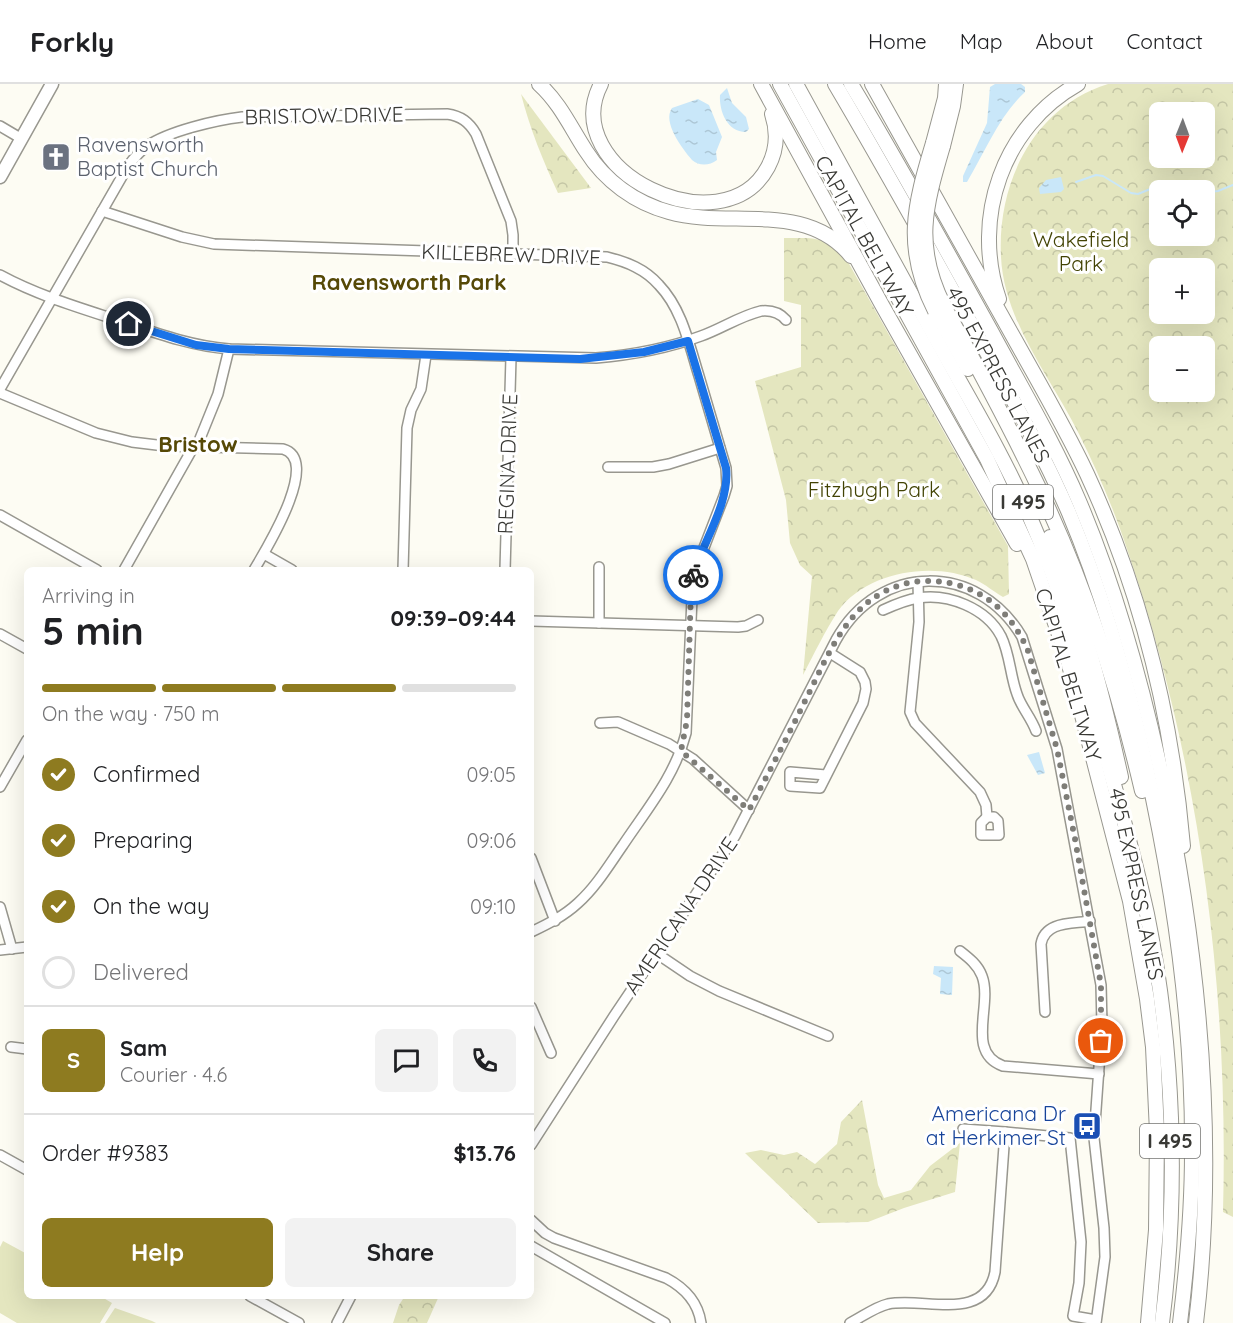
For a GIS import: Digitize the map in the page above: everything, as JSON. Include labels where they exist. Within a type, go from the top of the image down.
[{"type":"highway","points":[[538,84],[564,115],[595,164],[628,194],[656,208],[685,216],[804,224],[841,246],[860,267],[871,284]]},
{"type":"highway","points":[[601,84],[595,99],[594,116],[598,136],[608,154],[631,177],[652,191],[698,202],[726,200],[740,195],[756,183],[767,169],[777,136],[762,86]]},
{"type":"highway","name":"CAPITAL BELTWAY","points":[[780,84],[987,459],[1033,559],[1055,619],[1081,708],[1119,859],[1139,944],[1148,999],[1157,1132],[1156,1230],[1148,1323]]},
{"type":"highway","name":"495 EXPRESS LANES","points":[[796,84],[994,444],[1028,512],[1050,565],[1075,639],[1126,829],[1155,959],[1165,1042],[1170,1122],[1169,1239],[1162,1323]]},
{"type":"highway","name":"495 EXPRESS LANES","points":[[835,84],[1021,414],[1056,484],[1083,548],[1109,623],[1141,743],[1165,861],[1180,957],[1187,1030],[1192,1153],[1189,1240],[1180,1323]]},
{"type":"highway","name":"I 495","points":[[851,84],[1049,438],[1090,528],[1122,620],[1144,700],[1167,801],[1191,941],[1201,1050],[1205,1167],[1202,1265],[1196,1323]]},
{"type":"highway","points":[[872,84],[1022,350]]},
{"type":"highway","points":[[946,84],[924,224],[932,278],[940,308],[1014,455],[1049,533],[1081,617],[1107,711],[1140,860],[1155,959]]},
{"type":"highway","points":[[938,144],[951,113],[956,84]]},
{"type":"highway","points":[[1078,84],[1059,95],[1042,109],[1026,129],[1001,175],[993,197],[989,241],[991,266],[1003,311],[1087,474],[1124,566],[1143,626],[1162,704],[1178,786],[1191,941]]},
{"type":"highway","points":[[762,86],[1003,517],[1055,619]]},
{"type":"highway","points":[[940,308],[1000,410],[1040,490],[1078,581],[1106,661],[1132,752],[1180,957]]},
{"type":"main road","points":[[0,177],[52,87]]},
{"type":"street","name":"BRISTOW DRIVE","points":[[0,391],[128,166],[147,146],[213,122],[242,117],[447,114],[462,119],[476,134],[511,221],[513,254]]},
{"type":"street","points":[[0,126],[22,139]]},
{"type":"street","name":"KILLEBREW DRIVE","points":[[102,211],[182,237],[214,244],[599,256],[633,266],[654,279],[668,295],[679,314],[688,341],[726,468],[727,486],[695,569],[691,590],[687,720],[681,751],[669,777],[599,879],[579,903],[555,921],[534,931]]},
{"type":"street","points":[[0,275],[51,299],[167,337],[196,345],[229,349],[596,358],[644,352],[688,341],[760,312],[774,312],[782,315],[786,320]]},
{"type":"street","points":[[126,567],[196,446],[218,394],[229,349]]},
{"type":"street","points":[[403,567],[406,428],[421,389],[426,355]]},
{"type":"street","name":"REGINA DRIVE","points":[[505,567],[511,357]]},
{"type":"street","points":[[0,391],[109,437],[151,445],[283,449],[292,453],[295,458],[295,478],[289,506],[256,567]]},
{"type":"street","points":[[608,467],[653,467],[720,448]]},
{"type":"street","points":[[0,515],[92,567]]},
{"type":"street","points":[[264,554],[287,567]]},
{"type":"street","points":[[599,567],[599,623]]},
{"type":"street","points":[[918,582],[919,622],[910,712],[915,723],[980,792],[987,805],[987,817]]},
{"type":"street","name":"AMERICANA DRIVE","points":[[534,1139],[724,853],[848,621],[865,603],[888,590],[918,582],[948,583],[976,592],[1008,615],[1022,637],[1057,749],[1101,985],[1102,1005],[1094,1138],[1105,1257],[1096,1322]]},
{"type":"street","points":[[883,610],[902,602],[937,597],[961,603],[980,614],[993,625],[1000,635],[1008,653],[1018,697],[1035,731]]},
{"type":"street","points":[[534,621],[738,627],[758,620]]},
{"type":"street","points":[[0,634],[24,647]]},
{"type":"street","points":[[826,775],[863,703],[866,689],[860,672],[830,653]]},
{"type":"street","points":[[600,723],[618,722],[681,751],[749,810]]},
{"type":"street","points":[[0,787],[24,745]]},
{"type":"street","points":[[534,866],[555,921]]},
{"type":"street","points":[[0,907],[12,949]]},
{"type":"street","points":[[1045,1012],[1041,944],[1043,936],[1048,929],[1053,927],[1090,921]]},
{"type":"street","points":[[0,950],[24,947]]},
{"type":"street","points":[[960,951],[975,964],[984,982],[982,1039],[985,1051],[992,1060],[1004,1066],[1098,1074]]},
{"type":"street","points":[[656,953],[708,986],[828,1036]]},
{"type":"street","points":[[534,1013],[551,1053]]},
{"type":"street","points":[[11,1047],[24,1049]]},
{"type":"street","points":[[963,1129],[1070,1138],[1081,1242],[1079,1283],[1073,1316],[1096,1322]]},
{"type":"street","points":[[850,1323],[885,1305],[911,1302],[957,1305],[976,1301],[989,1291],[995,1272],[1005,1132]]},
{"type":"street","points":[[0,1155],[24,1168]]},
{"type":"street","points":[[534,1223],[544,1233],[554,1238],[677,1284],[685,1290],[699,1309],[700,1323]]},
{"type":"street","points":[[534,1248],[665,1323]]},
{"type":"street","points":[[255,1299],[298,1323]]},
{"type":"street","points":[[337,1323],[349,1299]]},
{"type":"green space","name":"Wakefield Park","points":[[1108,84],[1233,84],[1233,1217],[1223,1212],[1224,1129],[1215,961],[1205,878],[1174,713],[1153,632],[1112,507],[1079,434],[1020,326],[1004,281],[1001,229],[1014,175],[1025,151],[1041,129],[1060,110],[1082,95]]},
{"type":"green space","points":[[521,94],[591,188],[558,193],[537,145]]},
{"type":"green space","name":"Fitzhugh Park","points":[[784,238],[820,240],[832,247],[848,262],[1008,546],[1009,594],[1003,597],[976,580],[940,571],[902,573],[883,579],[850,597],[838,611],[803,675],[812,576],[800,565],[790,543],[786,500],[755,381],[801,367],[801,305],[784,301]]},
{"type":"green space","points":[[862,1100],[878,1185],[884,1198],[911,1190],[930,1166],[960,1143],[955,1192],[868,1222],[818,1223],[745,1153],[761,1150],[784,1155],[797,1152],[815,1164],[837,1144],[841,1122]]},
{"type":"green space","points":[[3,1241],[24,1252],[24,1299],[105,1299],[112,1303],[100,1323],[17,1323],[0,1313],[0,1247]]},
{"type":"green space","points":[[403,1299],[438,1299],[427,1323],[393,1323]]},
{"type":"green space","points":[[115,1308],[152,1321],[156,1323],[105,1323]]},
{"type":"water","points":[[995,84],[1021,84],[1025,87],[1025,92],[1000,123],[967,182],[963,182],[963,176],[987,123],[990,87]]},
{"type":"water","points":[[727,88],[732,103],[746,117],[749,129],[746,132],[729,125],[723,114],[720,95]]},
{"type":"water","points":[[698,99],[709,105],[722,137],[716,152],[717,160],[707,164],[692,160],[674,135],[670,120],[672,108]]},
{"type":"water","points":[[1061,177],[1064,189],[1061,192],[1040,194],[1039,188],[1046,180]]},
{"type":"water","points":[[1039,752],[1045,773],[1038,775],[1027,755]]},
{"type":"water","points":[[934,966],[953,967],[952,995],[940,994],[941,978],[933,974]]},
{"type":"waterway","points":[[1076,182],[1096,175],[1103,176],[1131,193],[1138,194],[1170,181],[1209,192],[1233,185]]},
{"type":"way so far","points":[[693,575],[687,720],[681,751],[693,759],[749,810],[842,630],[865,603],[888,590],[908,583],[940,582],[958,585],[976,592],[1008,615],[1028,651],[1057,749],[1101,985],[1101,1041]]},
{"type":"place","name":"Ravensworth Baptist Church","points":[[56,157]]},
{"type":"place","name":"Americana Dr at Herkimer St","points":[[1087,1126]]},
{"type":"district","name":"Ravensworth Park","points":[[409,282]]},
{"type":"district","name":"Bristow","points":[[198,444]]},
{"type":"route","points":[[129,324],[196,345],[229,349],[580,359],[621,356],[688,341],[727,478],[724,496],[693,575]]}]
